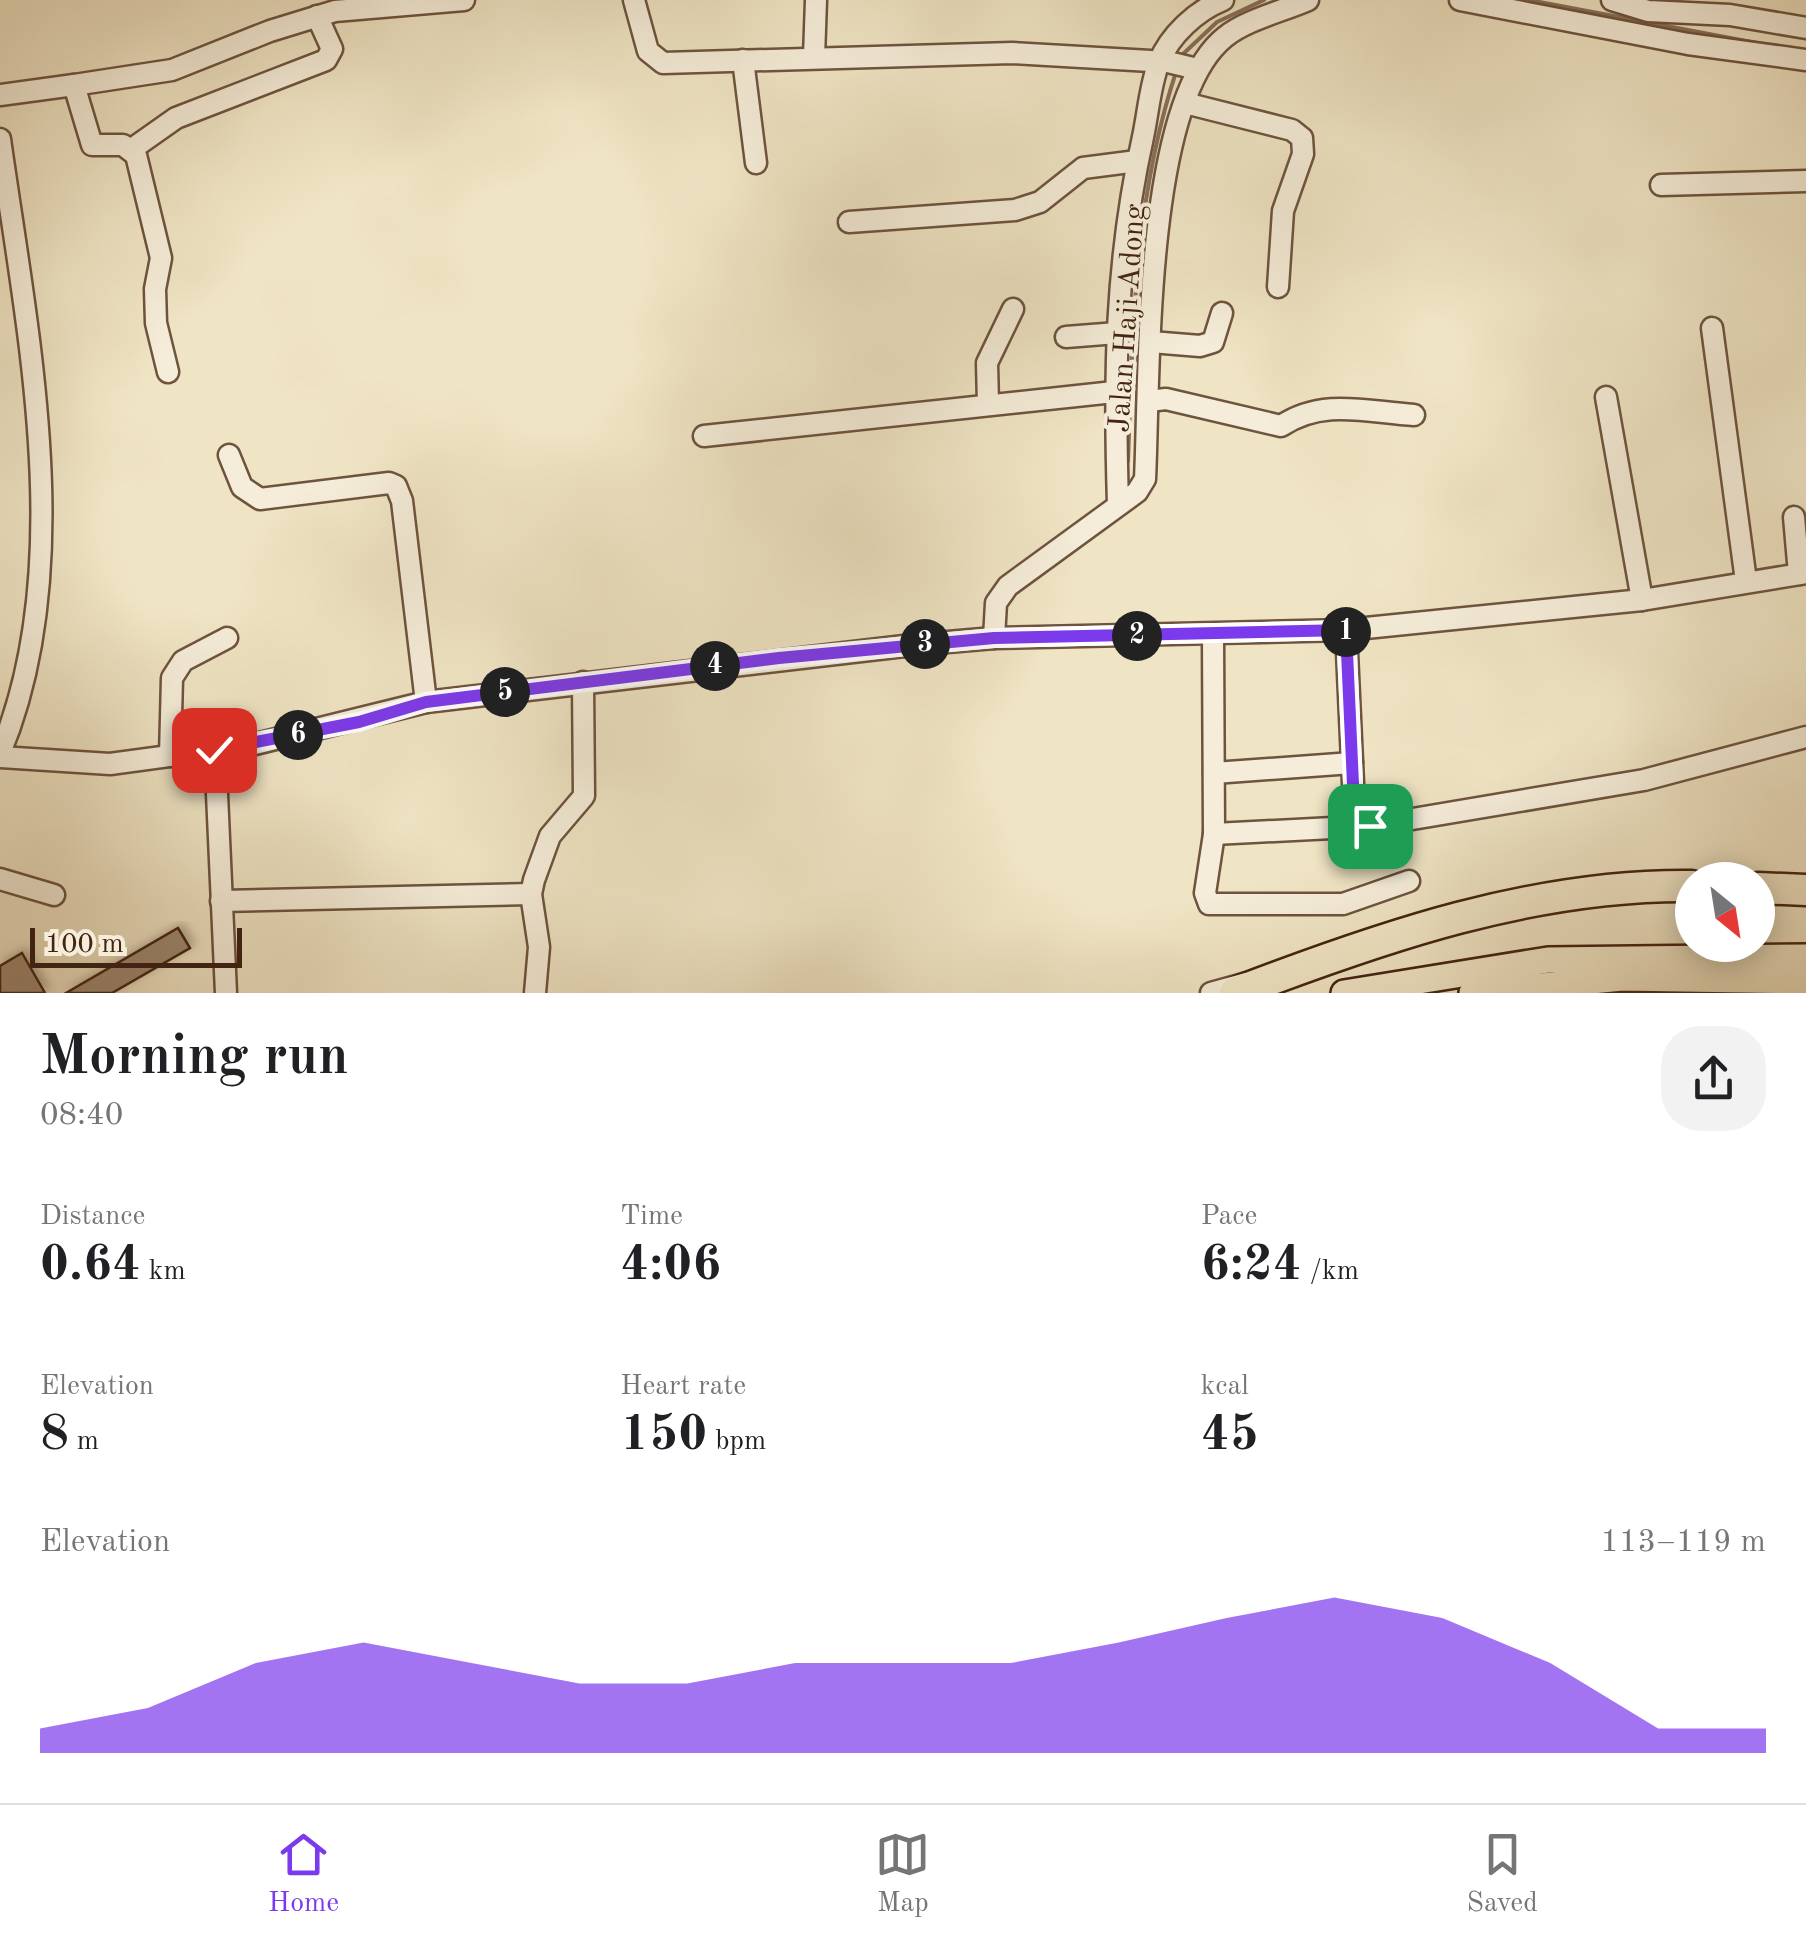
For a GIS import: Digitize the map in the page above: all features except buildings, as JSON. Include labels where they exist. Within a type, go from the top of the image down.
[{"type":"highway","points":[[1235,993],[1462,916],[1612,890],[1675,887]]},
{"type":"highway","points":[[1775,888],[1806,887]]},
{"type":"main road","points":[[1344,993],[1548,960],[1614,956],[1806,957]]},
{"type":"main road","points":[[1472,993],[1622,978],[1806,981]]},
{"type":"street","points":[[0,95],[172,70],[316,16],[464,0]]},
{"type":"street","points":[[634,0],[648,51],[663,64],[1012,53],[1163,62],[1194,69]]},
{"type":"street","points":[[814,57],[816,0]]},
{"type":"street","points":[[1118,504],[1114,392],[1121,250],[1138,161],[1163,62],[1188,22],[1223,0]]},
{"type":"street","name":"Jalan Haji Adong","points":[[994,638],[996,603],[1008,586],[1137,492],[1146,479],[1155,246],[1171,153],[1194,69],[1226,36],[1308,0]]},
{"type":"street","points":[[1460,0],[1690,30],[1806,60]]},
{"type":"street","points":[[1612,0],[1690,30]]},
{"type":"street","points":[[1690,30],[1733,8],[1806,28]]},
{"type":"street","points":[[132,150],[176,118],[326,60],[332,49],[316,16]]},
{"type":"street","points":[[744,60],[756,164]]},
{"type":"street","points":[[74,85],[92,145],[123,144],[132,150],[160,258],[154,289],[156,323],[168,372]]},
{"type":"street","points":[[1185,103],[1292,130],[1302,138],[1303,154],[1283,211],[1278,287]]},
{"type":"street","points":[[0,139],[36,416],[42,550],[25,676],[16,716],[0,755],[99,764],[170,756],[359,722],[426,702],[994,638],[1346,630],[1642,600],[1803,574],[1794,517]]},
{"type":"street","points":[[849,222],[1014,210],[1040,202],[1083,168],[1138,161]]},
{"type":"street","points":[[1660,184],[1806,181]]},
{"type":"street","points":[[988,404],[987,363],[1013,310]]},
{"type":"street","points":[[1151,342],[1200,346],[1213,342],[1222,313]]},
{"type":"street","points":[[1712,328],[1746,582]]},
{"type":"street","points":[[1066,336],[1117,333]]},
{"type":"street","points":[[704,436],[1114,392]]},
{"type":"street","points":[[1606,397],[1642,600]]},
{"type":"street","points":[[1149,400],[1166,399],[1281,426],[1294,415],[1344,405],[1372,413],[1414,415]]},
{"type":"street","points":[[229,455],[242,487],[260,499],[396,486],[402,501],[426,702]]},
{"type":"street","points":[[1346,630],[1355,828]]},
{"type":"street","points":[[1214,636],[1214,834],[1205,893],[1214,906],[1344,904],[1409,881]]},
{"type":"street","points":[[170,756],[172,678],[176,668],[228,638]]},
{"type":"street","points":[[535,993],[539,947],[531,894],[550,836],[584,796],[583,682]]},
{"type":"street","points":[[1214,834],[1355,828],[1644,780],[1806,737]]},
{"type":"street","points":[[214,750],[226,993]]},
{"type":"street","points":[[1214,773],[1352,763]]},
{"type":"street","points":[[0,878],[54,895]]},
{"type":"street","points":[[221,901],[531,894]]},
{"type":"street","points":[[1210,993],[1312,964]]},
{"type":"waterway","points":[[1182,55],[1217,22],[1264,0]]},
{"type":"waterway","points":[[1529,0],[1762,44]]},
{"type":"waterway","points":[[1128,461],[1134,312],[1144,214],[1177,69]]},
{"type":"route","points":[[214,750],[359,722],[426,702],[779,658],[994,638],[1346,630],[1355,828],[1370,826]]}]
